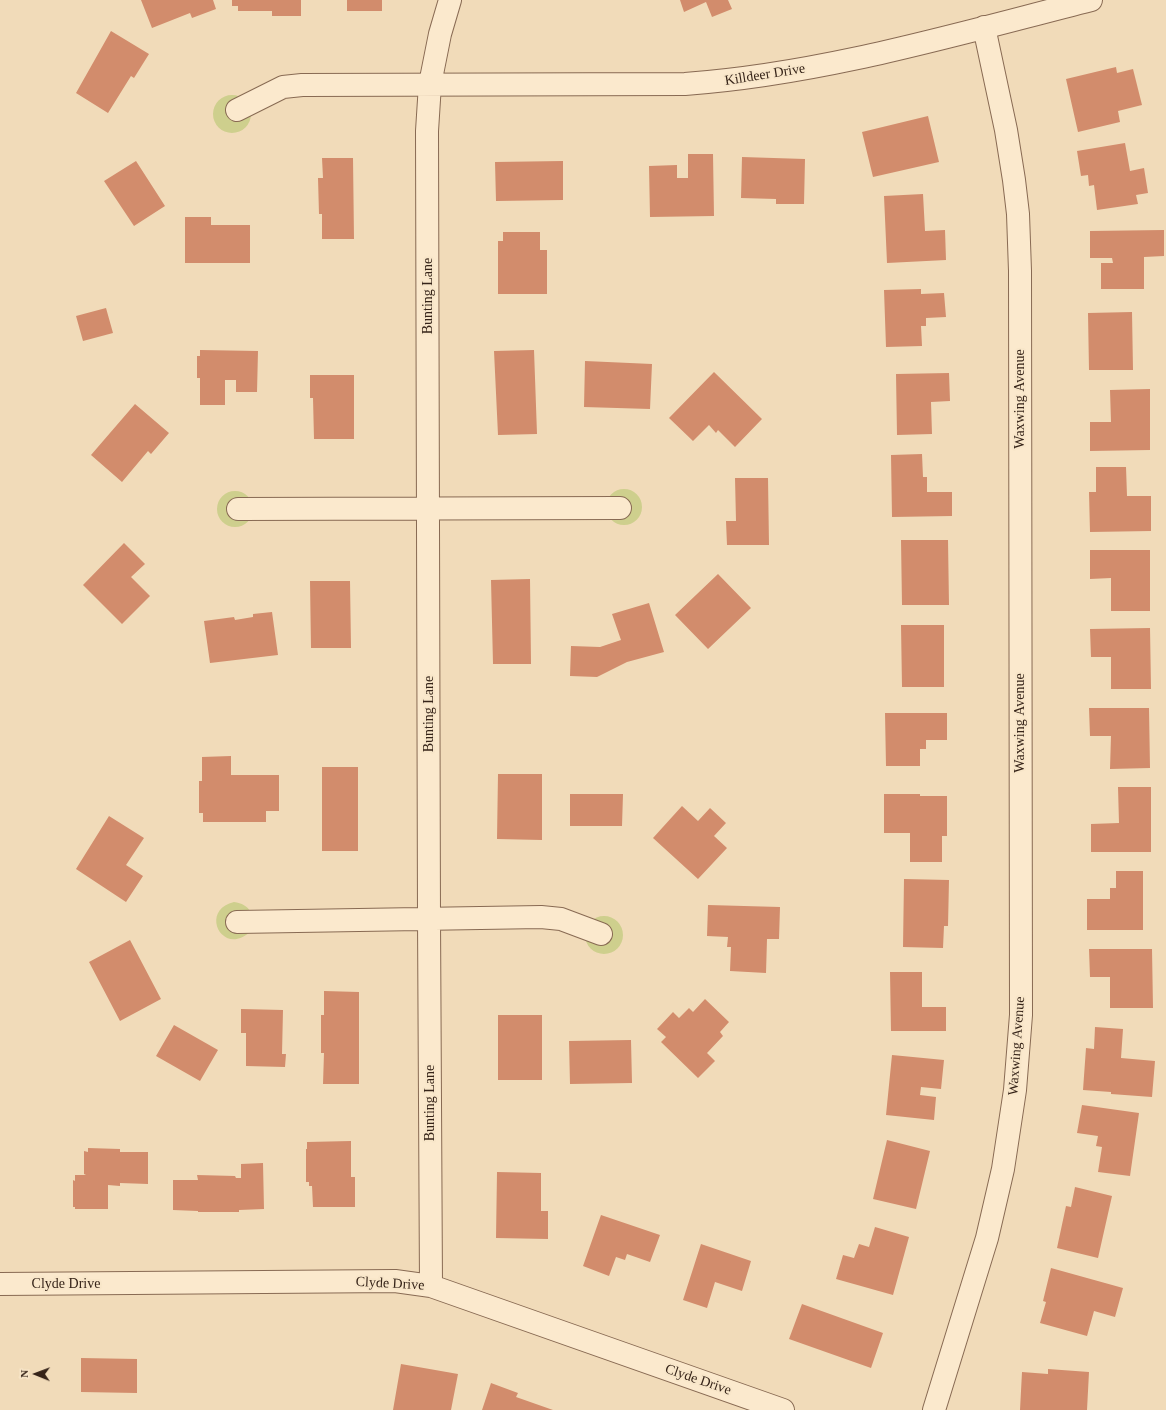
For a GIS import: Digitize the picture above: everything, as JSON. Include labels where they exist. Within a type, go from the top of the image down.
[{"type":"street","name":"Bunting Lane","points":[[431,1286],[427,131],[430,84],[440,34],[450,0]]},
{"type":"street","name":"Killdeer Drive","points":[[430,84],[685,84],[716,82],[823,66],[984,28],[1091,0]]},
{"type":"street","name":"Waxwing Avenue","points":[[934,1410],[987,1238],[1003,1169],[1015,1090],[1021,1015],[1020,271],[1018,214],[1006,130],[984,28]]},
{"type":"street","points":[[237,110],[283,87],[302,84],[430,84]]},
{"type":"street","points":[[238,509],[620,508]]},
{"type":"street","points":[[237,922],[541,918],[561,919],[601,934]]},
{"type":"street","name":"Clyde Drive","points":[[0,1284],[397,1281],[431,1286],[783,1410]]},
{"type":"green space","points":[[232,95],[242,98],[248,104],[251,114],[248,124],[242,130],[232,133],[222,130],[216,124],[213,114],[216,104],[222,98]]},
{"type":"green space","points":[[628,489],[637,494],[641,500],[641,514],[637,520],[628,525],[620,525],[611,520],[607,514],[606,503],[611,494],[617,490]]},
{"type":"green space","points":[[239,491],[248,496],[252,502],[252,516],[248,522],[239,527],[231,527],[222,522],[218,516],[217,505],[222,496],[228,492]]},
{"type":"green space","points":[[234,902],[244,905],[251,912],[250,932],[240,938],[231,939],[223,936],[218,929],[216,922],[218,914],[223,907]]},
{"type":"green space","points":[[600,916],[608,916],[618,921],[622,928],[622,942],[618,949],[608,954],[600,954],[590,949],[588,946],[585,939],[585,931],[590,921],[593,919]]},
{"type":"building","points":[[141,0],[213,0],[216,9],[192,18],[190,13],[152,28]]},
{"type":"building","points":[[232,0],[301,0],[301,16],[272,16],[272,11],[238,11],[238,6],[232,6]]},
{"type":"building","points":[[347,0],[382,0],[382,11],[347,11]]},
{"type":"building","points":[[680,0],[728,0],[732,9],[712,17],[706,2],[684,12]]},
{"type":"building","points":[[111,31],[149,54],[134,78],[131,76],[108,113],[76,93]]},
{"type":"building","points":[[1116,67],[1117,73],[1133,69],[1142,105],[1118,111],[1120,122],[1078,132],[1066,79]]},
{"type":"building","points":[[928,116],[939,162],[873,177],[862,132]]},
{"type":"building","points":[[1125,143],[1130,171],[1144,168],[1148,193],[1136,195],[1138,204],[1097,210],[1094,185],[1089,186],[1088,175],[1081,176],[1077,151]]},
{"type":"building","points":[[688,154],[713,154],[714,216],[650,217],[649,166],[677,165],[677,178],[688,178]]},
{"type":"building","points":[[742,157],[805,159],[804,204],[776,204],[776,199],[741,198]]},
{"type":"building","points":[[322,158],[353,158],[354,239],[322,239],[322,214],[319,214],[318,178],[323,178]]},
{"type":"building","points":[[136,161],[165,206],[134,226],[104,181]]},
{"type":"building","points":[[563,161],[563,200],[496,201],[495,162]]},
{"type":"building","points":[[923,194],[925,231],[945,230],[946,260],[887,263],[884,196]]},
{"type":"building","points":[[185,217],[211,217],[211,225],[250,225],[250,263],[185,263]]},
{"type":"building","points":[[1164,230],[1164,256],[1144,257],[1144,289],[1101,289],[1101,263],[1113,263],[1112,258],[1090,258],[1090,231]]},
{"type":"building","points":[[503,232],[540,232],[540,250],[547,250],[547,294],[498,294],[498,241],[503,241]]},
{"type":"building","points":[[921,289],[921,294],[944,293],[946,317],[926,318],[926,326],[921,326],[922,346],[886,347],[884,290]]},
{"type":"building","points":[[106,308],[113,333],[83,341],[76,316]]},
{"type":"building","points":[[1132,312],[1133,370],[1089,370],[1088,313]]},
{"type":"building","points":[[200,350],[258,351],[257,392],[236,392],[236,380],[225,380],[225,405],[200,405],[200,378],[197,378],[197,356],[200,356]]},
{"type":"building","points":[[534,350],[537,434],[498,435],[494,351]]},
{"type":"building","points":[[585,361],[652,364],[650,409],[584,407]]},
{"type":"building","points":[[714,372],[762,419],[735,447],[718,430],[716,433],[709,425],[693,441],[669,418]]},
{"type":"building","points":[[949,373],[950,401],[931,402],[932,434],[897,435],[896,374]]},
{"type":"building","points":[[310,375],[354,375],[354,439],[314,439],[313,398],[310,398]]},
{"type":"building","points":[[1150,389],[1150,450],[1090,451],[1090,422],[1111,422],[1110,390]]},
{"type":"building","points":[[135,404],[169,433],[151,454],[148,451],[122,482],[91,455]]},
{"type":"building","points":[[922,454],[923,477],[927,477],[927,492],[952,492],[952,516],[892,517],[891,455]]},
{"type":"building","points":[[1096,467],[1126,467],[1127,496],[1151,496],[1151,531],[1090,532],[1089,492],[1096,492]]},
{"type":"building","points":[[735,478],[768,478],[769,545],[727,545],[726,521],[736,521]]},
{"type":"building","points":[[901,540],[948,540],[949,605],[902,605]]},
{"type":"building","points":[[124,543],[145,564],[131,577],[150,596],[122,624],[83,585]]},
{"type":"building","points":[[1090,550],[1150,550],[1150,611],[1111,611],[1111,578],[1090,579]]},
{"type":"building","points":[[718,574],[751,608],[708,649],[675,615]]},
{"type":"building","points":[[530,579],[531,664],[493,664],[491,580]]},
{"type":"building","points":[[310,581],[350,581],[351,648],[311,648]]},
{"type":"building","points":[[649,603],[664,652],[627,662],[597,677],[570,676],[571,646],[600,647],[621,640],[612,614]]},
{"type":"building","points":[[272,612],[278,655],[210,663],[204,621],[234,617],[235,620],[253,617],[253,614]]},
{"type":"building","points":[[901,625],[944,625],[944,687],[902,687]]},
{"type":"building","points":[[1150,628],[1151,689],[1111,689],[1111,657],[1091,657],[1090,629]]},
{"type":"building","points":[[1089,708],[1149,708],[1150,768],[1110,769],[1111,736],[1090,736]]},
{"type":"building","points":[[885,713],[947,713],[947,740],[926,740],[926,749],[920,749],[920,766],[886,766]]},
{"type":"building","points":[[231,756],[231,775],[279,775],[279,811],[266,811],[266,822],[203,822],[203,813],[199,813],[199,781],[202,781],[202,757]]},
{"type":"building","points":[[322,767],[358,767],[358,851],[322,851]]},
{"type":"building","points":[[498,774],[542,774],[542,840],[497,839]]},
{"type":"building","points":[[1118,787],[1151,787],[1151,852],[1091,852],[1091,824],[1119,823]]},
{"type":"building","points":[[570,794],[623,794],[622,826],[570,826]]},
{"type":"building","points":[[884,794],[947,796],[947,836],[942,836],[942,862],[910,862],[910,833],[884,833]]},
{"type":"building","points":[[682,806],[698,821],[710,808],[726,823],[714,836],[727,848],[698,879],[653,838]]},
{"type":"building","points":[[109,816],[144,838],[126,865],[143,876],[126,902],[76,869]]},
{"type":"building","points":[[1116,871],[1143,871],[1143,930],[1087,930],[1087,899],[1110,899],[1110,888],[1116,888]]},
{"type":"building","points":[[904,879],[949,880],[948,926],[944,926],[943,948],[903,947]]},
{"type":"building","points":[[708,905],[780,907],[779,939],[767,939],[766,973],[730,971],[731,947],[727,947],[728,937],[707,936]]},
{"type":"building","points":[[130,940],[161,999],[120,1021],[89,962]]},
{"type":"building","points":[[1089,949],[1152,949],[1153,1008],[1110,1008],[1110,977],[1090,977]]},
{"type":"building","points":[[890,972],[922,972],[922,1007],[946,1007],[946,1031],[891,1031]]},
{"type":"building","points":[[324,991],[359,992],[359,1084],[323,1084],[324,1053],[321,1053],[321,1015],[324,1015]]},
{"type":"building","points":[[705,999],[729,1022],[720,1032],[723,1036],[707,1053],[715,1061],[698,1078],[661,1042],[666,1037],[657,1029],[673,1012],[679,1018],[689,1008],[693,1012]]},
{"type":"building","points":[[241,1009],[283,1010],[282,1054],[286,1054],[285,1067],[246,1066],[246,1033],[241,1033]]},
{"type":"building","points":[[498,1015],[542,1015],[542,1080],[498,1080]]},
{"type":"building","points":[[174,1025],[218,1050],[200,1081],[156,1056]]},
{"type":"building","points":[[1095,1027],[1123,1029],[1121,1058],[1155,1061],[1152,1097],[1083,1090],[1086,1048],[1094,1049]]},
{"type":"building","points":[[631,1040],[632,1083],[570,1084],[569,1041]]},
{"type":"building","points":[[892,1055],[944,1060],[941,1089],[921,1087],[920,1095],[936,1097],[934,1120],[886,1115]]},
{"type":"building","points":[[1082,1105],[1139,1113],[1130,1176],[1098,1172],[1102,1147],[1096,1146],[1098,1136],[1077,1133]]},
{"type":"building","points":[[887,1140],[930,1151],[916,1209],[873,1199]]},
{"type":"building","points":[[351,1141],[351,1177],[355,1177],[355,1207],[313,1207],[312,1186],[309,1186],[309,1182],[306,1182],[307,1142]]},
{"type":"building","points":[[88,1148],[120,1149],[120,1152],[148,1152],[148,1184],[120,1183],[120,1186],[108,1185],[108,1209],[75,1209],[75,1207],[73,1207],[73,1180],[75,1181],[75,1175],[86,1175],[84,1174],[84,1151],[88,1152]]},
{"type":"building","points":[[263,1163],[264,1209],[239,1210],[239,1212],[198,1212],[173,1210],[173,1180],[198,1180],[197,1175],[235,1176],[236,1178],[241,1178],[241,1164]]},
{"type":"building","points":[[497,1172],[541,1173],[541,1211],[548,1211],[548,1239],[496,1238]]},
{"type":"building","points":[[1075,1187],[1112,1196],[1098,1258],[1057,1248],[1066,1206],[1071,1207]]},
{"type":"building","points":[[601,1215],[660,1235],[650,1262],[627,1254],[625,1260],[616,1257],[609,1276],[583,1266]]},
{"type":"building","points":[[875,1227],[909,1237],[893,1295],[836,1279],[843,1255],[854,1258],[859,1244],[869,1247]]},
{"type":"building","points":[[701,1244],[751,1261],[742,1291],[715,1282],[707,1308],[683,1300]]},
{"type":"building","points":[[1051,1268],[1123,1288],[1115,1317],[1094,1311],[1087,1336],[1040,1323],[1046,1302],[1043,1301]]},
{"type":"building","points":[[802,1304],[883,1333],[871,1368],[789,1339]]},
{"type":"building","points":[[81,1358],[137,1359],[137,1393],[81,1392]]},
{"type":"building","points":[[401,1364],[458,1374],[451,1410],[393,1410]]},
{"type":"building","points":[[1048,1369],[1089,1372],[1087,1410],[1020,1410],[1022,1372],[1048,1374]]},
{"type":"building","points":[[491,1383],[518,1393],[516,1397],[553,1410],[482,1410]]}]
